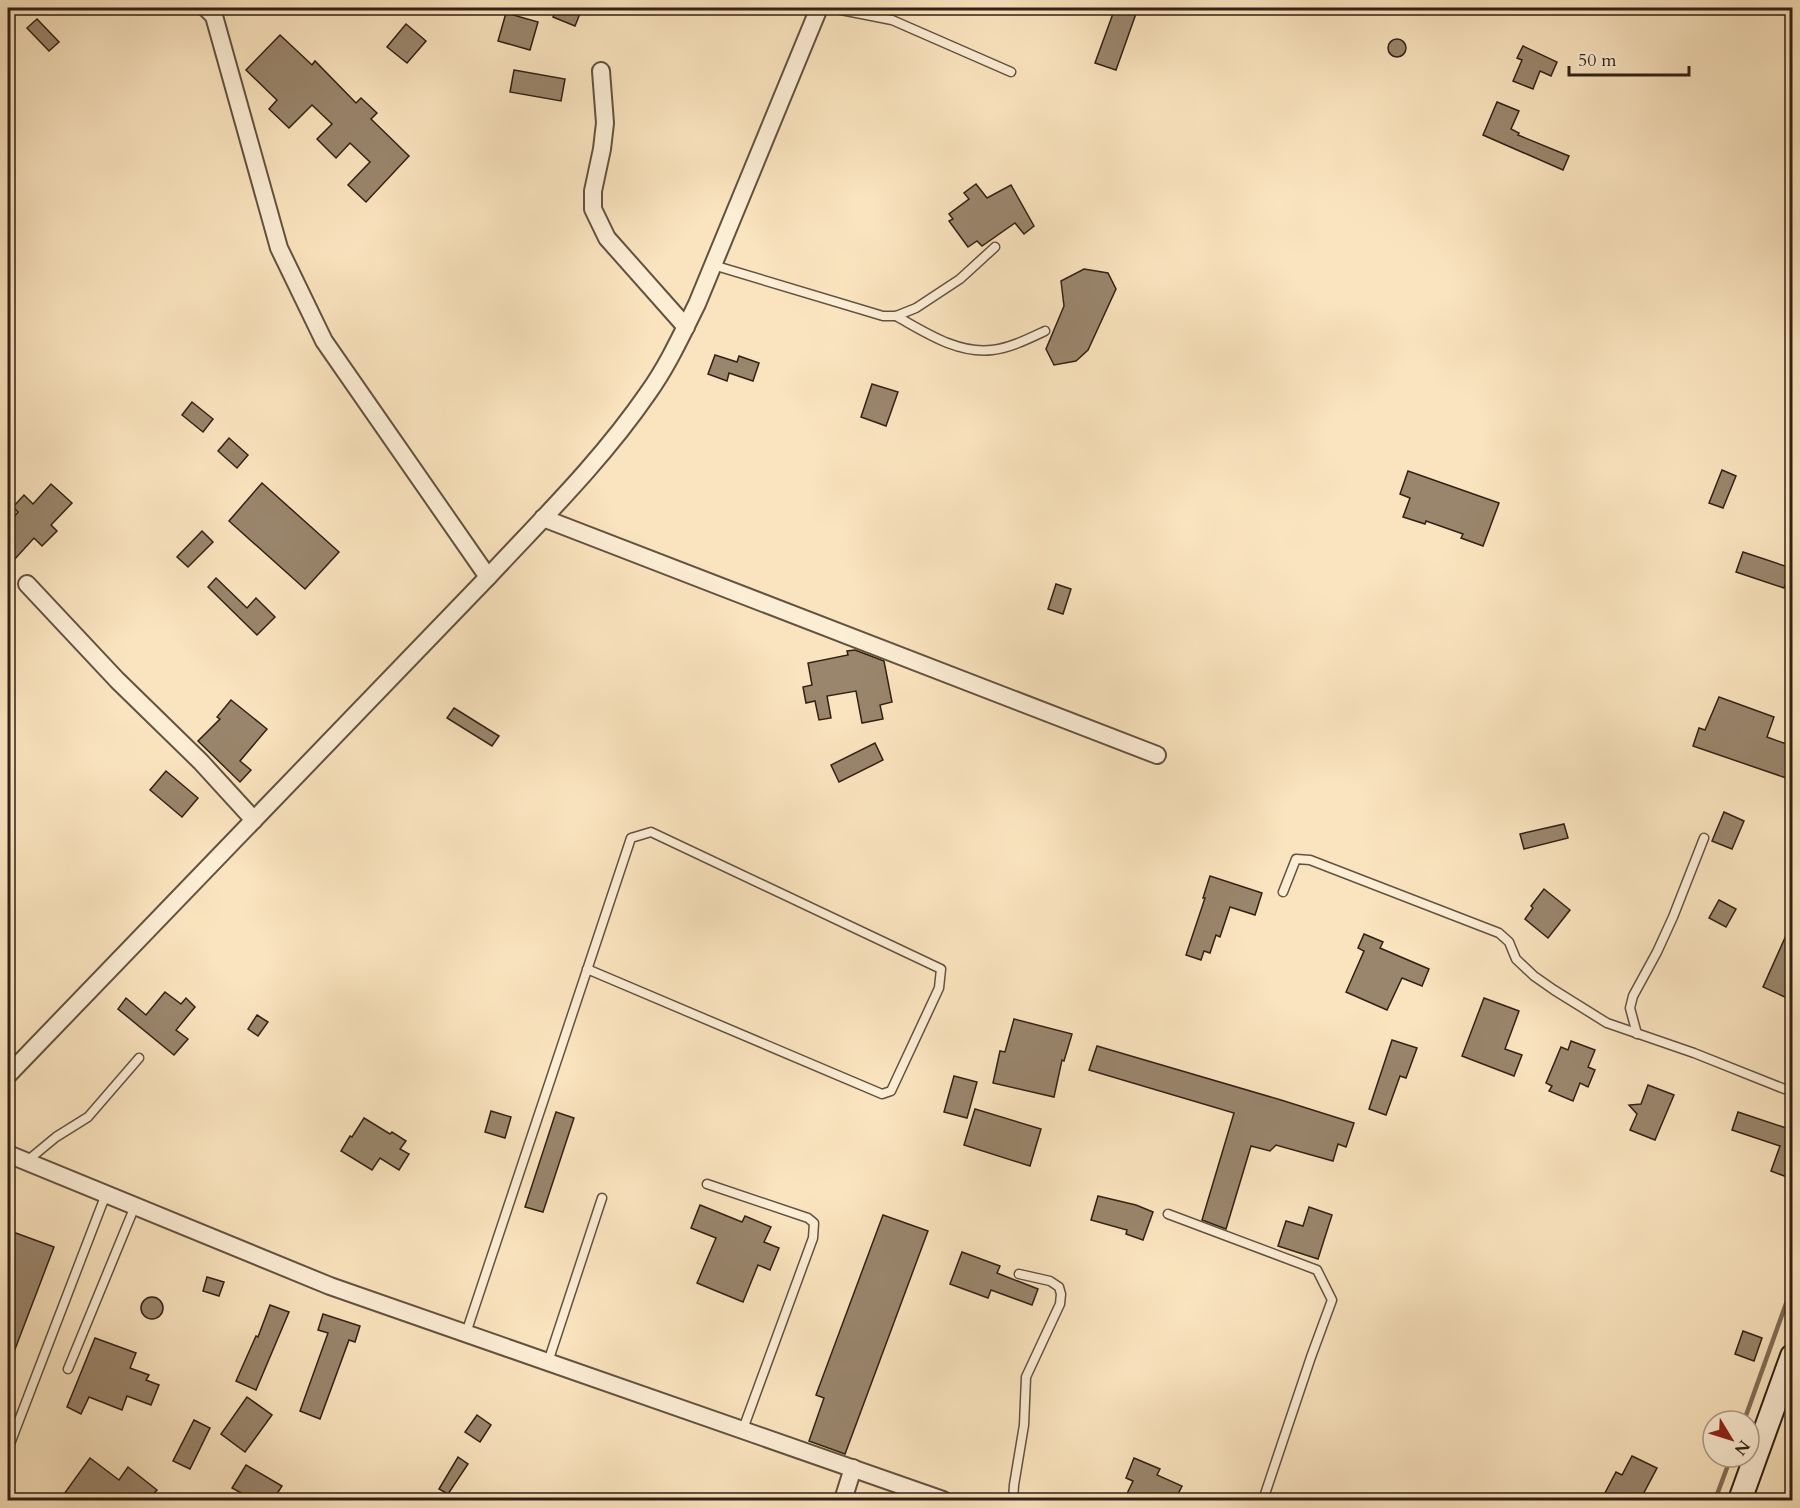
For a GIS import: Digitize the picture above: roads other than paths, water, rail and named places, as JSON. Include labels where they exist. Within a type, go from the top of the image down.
[{"type":"main road","points":[[1740,1500],[1792,1356]]},
{"type":"street","points":[[206,8],[214,16],[279,248],[324,341],[488,577]]},
{"type":"street","points":[[8,1074],[488,577],[622,429],[649,391],[686,327],[819,8]]},
{"type":"street","points":[[601,71],[605,123],[602,149],[592,191],[593,209],[608,238],[686,327]]},
{"type":"street","points":[[543,518],[1156,755]]},
{"type":"street","points":[[27,584],[117,680],[201,762],[254,820]]},
{"type":"street","points":[[8,1154],[330,1286],[943,1500]]},
{"type":"street","points":[[843,1500],[853,1468]]},
{"type":"lane","points":[[831,8],[892,20],[1011,72]]},
{"type":"lane","points":[[713,265],[883,316],[896,316],[916,308],[960,279],[995,247]]},
{"type":"lane","points":[[896,316],[938,339],[968,349],[992,350],[1022,342],[1045,331]]},
{"type":"lane","points":[[466,1333],[587,969],[631,838],[651,832],[941,969],[935,999],[891,1091],[882,1094],[587,969]]},
{"type":"lane","points":[[1637,1034],[1630,1008],[1633,996],[1669,926],[1704,838]]},
{"type":"lane","points":[[1283,892],[1296,859],[1310,860],[1499,933],[1509,942],[1516,959],[1534,976],[1607,1023],[1694,1053],[1792,1092]]},
{"type":"lane","points":[[27,1161],[56,1137],[88,1117],[139,1058]]},
{"type":"lane","points":[[707,1184],[808,1218],[814,1223],[813,1238],[743,1429]]},
{"type":"lane","points":[[8,1449],[106,1194]]},
{"type":"lane","points":[[548,1362],[602,1198]]},
{"type":"lane","points":[[68,1369],[135,1206]]},
{"type":"lane","points":[[1168,1214],[1317,1270],[1332,1300],[1263,1500]]},
{"type":"lane","points":[[1013,1500],[1024,1425],[1026,1377],[1060,1304],[1061,1294],[1059,1287],[1050,1281],[1019,1274]]},
{"type":"waterway","points":[[1748,1409],[1792,1287]]},
{"type":"waterway","points":[[1715,1500],[1727,1469]]}]
